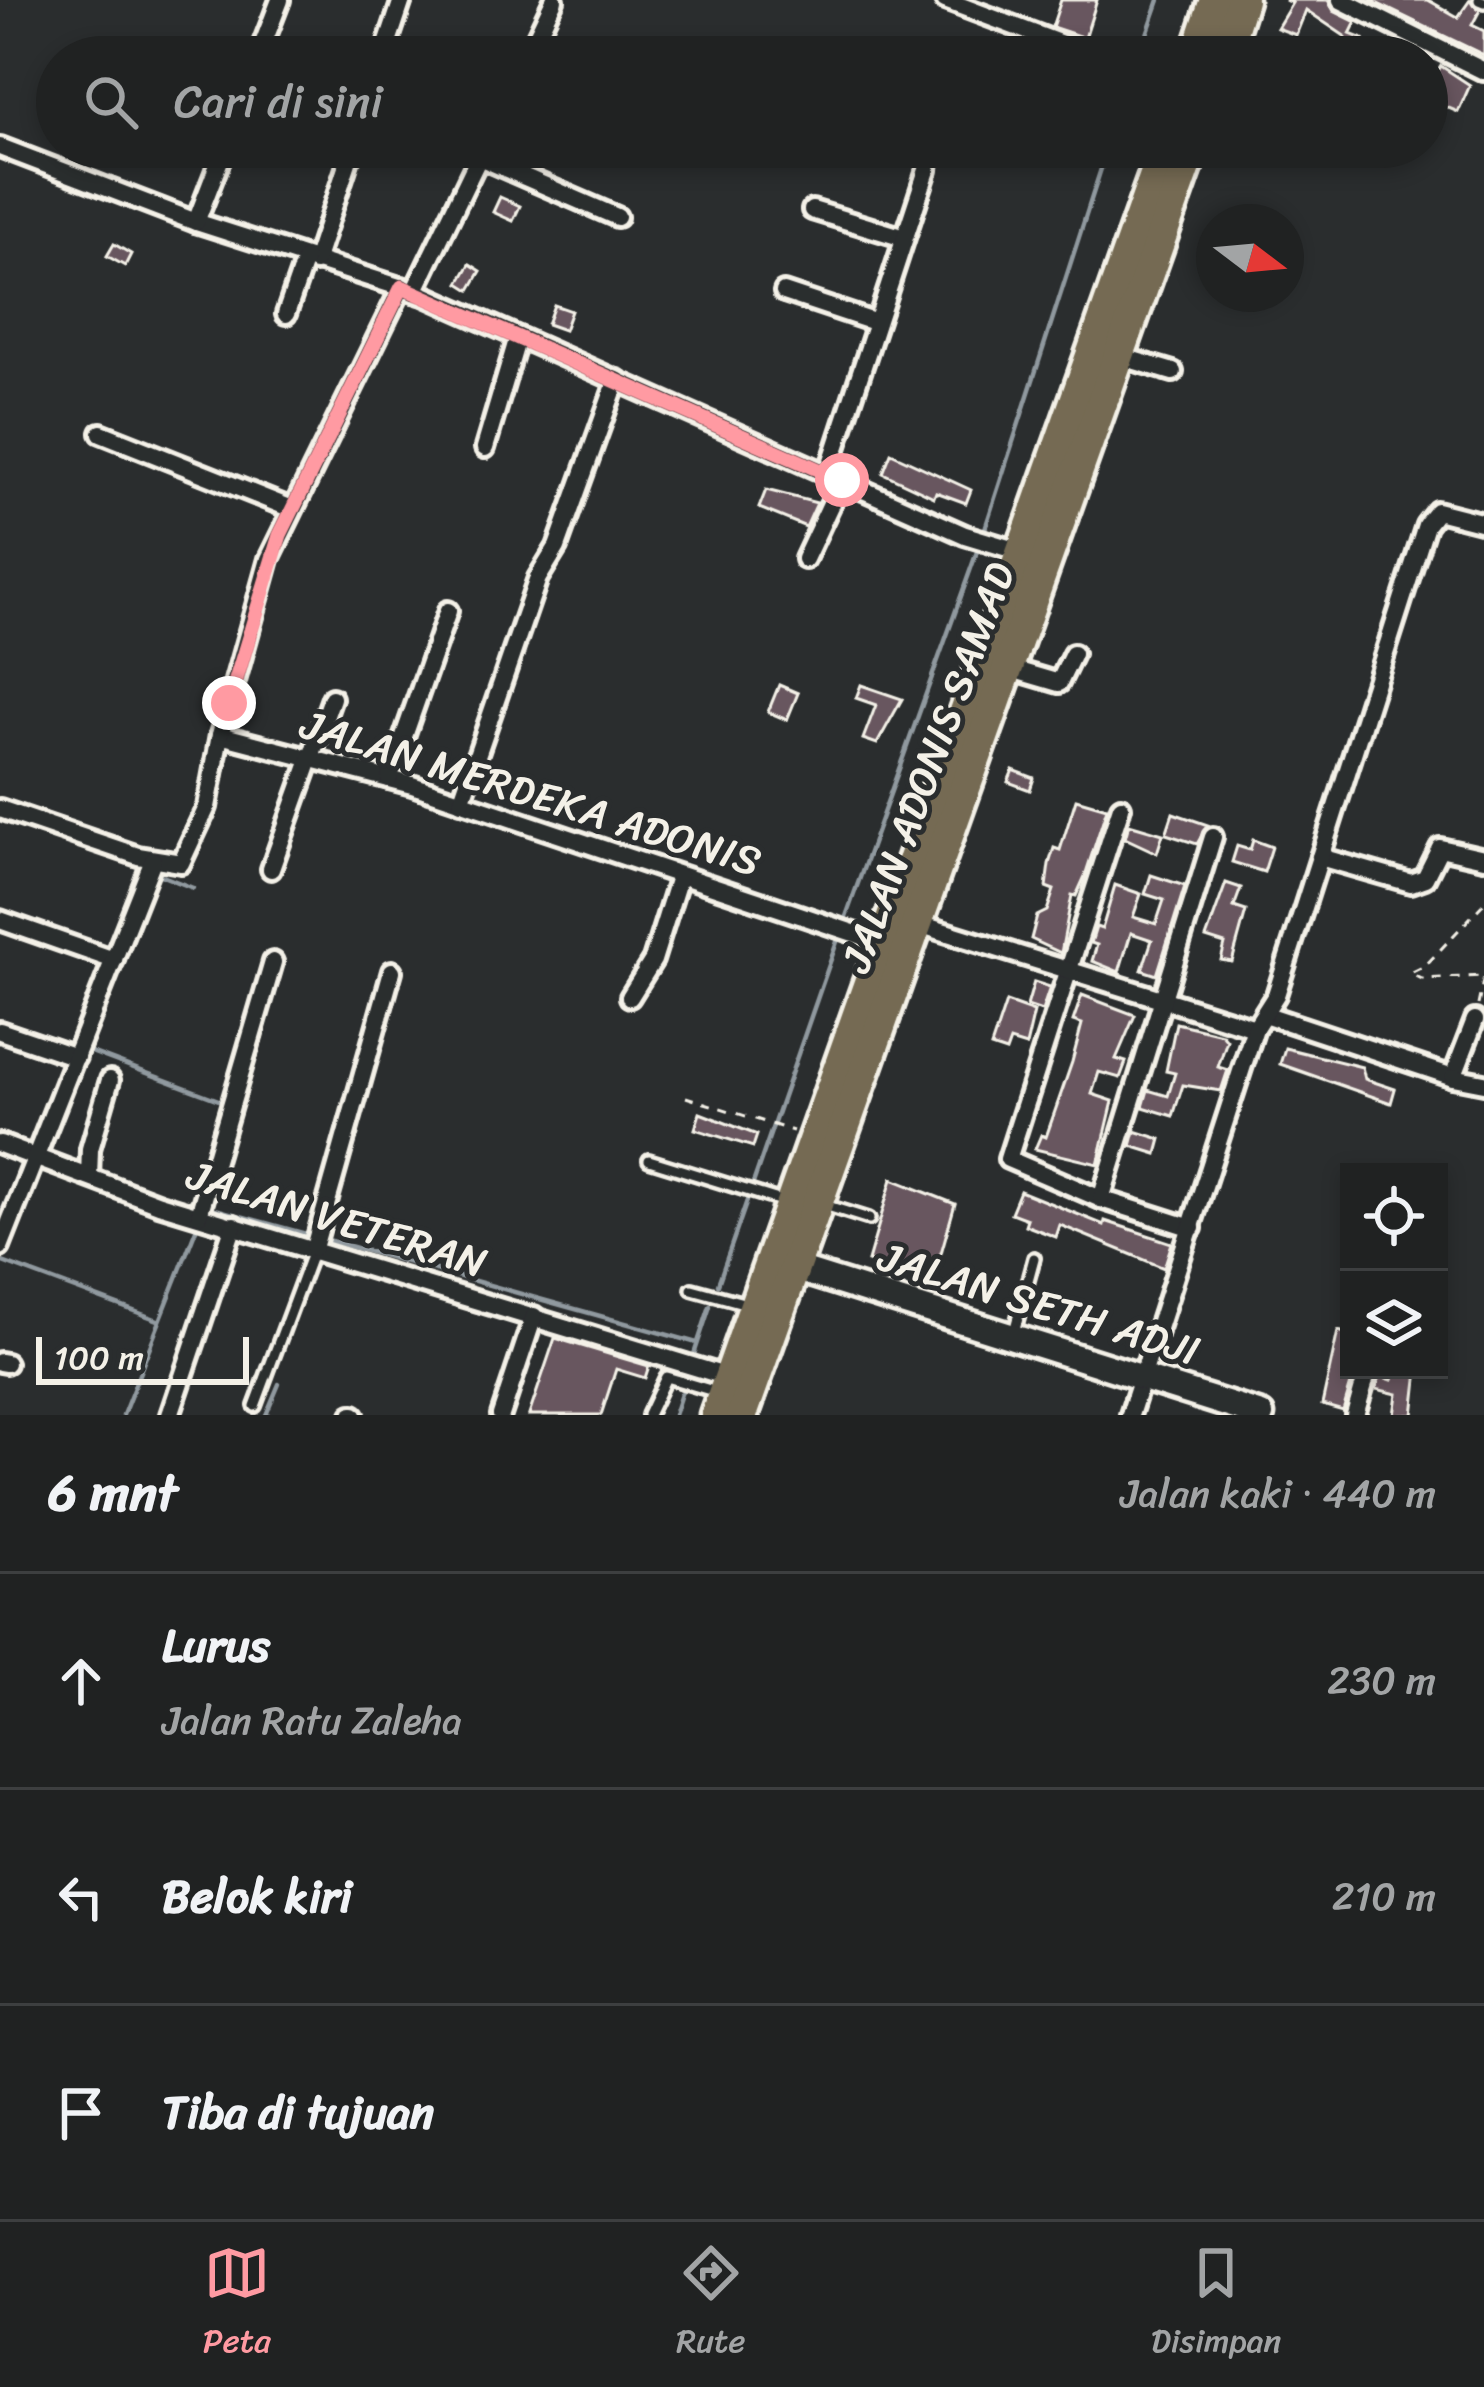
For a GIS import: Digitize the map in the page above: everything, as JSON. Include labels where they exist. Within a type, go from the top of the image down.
[{"type":"highway","points":[[1203,36],[1214,0]]},
{"type":"highway","points":[[1231,36],[1242,0]]},
{"type":"highway","points":[[855,1057],[870,938],[1010,548],[1157,168]]},
{"type":"highway","name":"JALAN ADONIS SAMAD","points":[[717,1392],[794,1268],[802,1203],[855,1057],[919,924],[1186,168]]},
{"type":"highway","points":[[717,1392],[802,1203]]},
{"type":"street","points":[[266,36],[280,0]]},
{"type":"street","points":[[389,36],[402,0]]},
{"type":"street","points":[[537,36],[554,0]]},
{"type":"street","points":[[945,0],[1040,36]]},
{"type":"street","points":[[1341,0],[1415,36]]},
{"type":"street","points":[[1448,52],[1484,70]]},
{"type":"street","points":[[0,147],[36,161]]},
{"type":"street","points":[[55,168],[196,222],[408,290],[965,535],[1010,548]]},
{"type":"street","points":[[196,222],[217,168]]},
{"type":"street","points":[[286,314],[345,168]]},
{"type":"street","points":[[0,809],[153,860],[176,866],[184,858],[207,807],[220,735],[269,559],[473,168]]},
{"type":"street","points":[[515,168],[617,217]]},
{"type":"street","points":[[805,559],[835,477],[874,322],[926,168]]},
{"type":"street","points":[[812,210],[904,238]]},
{"type":"street","points":[[784,292],[874,322]]},
{"type":"street","points":[[485,448],[518,337]]},
{"type":"street","points":[[1119,356],[1173,372]]},
{"type":"street","points":[[461,802],[538,578],[556,547],[617,380]]},
{"type":"street","points":[[101,433],[292,509]]},
{"type":"street","points":[[1130,1415],[1431,514],[1444,511],[1484,523]]},
{"type":"street","points":[[389,778],[448,611]]},
{"type":"street","points":[[1008,668],[1059,683],[1072,654]]},
{"type":"street","points":[[271,869],[332,698]]},
{"type":"street","name":"JALAN MERDEKA ADONIS","points":[[220,735],[311,762],[389,778],[870,938]]},
{"type":"street","points":[[1121,807],[1008,1159],[1101,1199],[1192,1228]]},
{"type":"street","points":[[1101,1199],[1213,837]]},
{"type":"street","points":[[1320,857],[1411,883],[1425,878],[1440,848],[1484,858]]},
{"type":"street","points":[[0,1246],[153,860]]},
{"type":"street","points":[[630,997],[653,960],[680,878]]},
{"type":"street","points":[[0,920],[114,960]]},
{"type":"street","points":[[919,924],[1160,997],[1484,1083]]},
{"type":"street","points":[[199,1215],[273,962]]},
{"type":"street","points":[[314,1248],[392,971]]},
{"type":"street","points":[[1453,1077],[1475,1020]]},
{"type":"street","points":[[0,1031],[76,1057]]},
{"type":"street","points":[[89,1177],[90,1149],[110,1080]]},
{"type":"street","name":"JALAN VETERAN","points":[[0,1144],[199,1215],[656,1354],[717,1392]]},
{"type":"street","points":[[170,1415],[234,1225]]},
{"type":"street","name":"JALAN SETH ADJI","points":[[794,1268],[1261,1415]]},
{"type":"street","points":[[501,1415],[534,1316]]},
{"type":"street","points":[[1355,1415],[1365,1379]]},
{"type":"lane","points":[[650,1160],[868,1220]]},
{"type":"lane","points":[[255,1406],[314,1248]]},
{"type":"lane","points":[[1013,1337],[1034,1258]]},
{"type":"lane","points":[[692,1288],[752,1306]]},
{"type":"lane","points":[[648,1415],[660,1381],[672,1376],[717,1392]]},
{"type":"path","points":[[1475,1020],[1484,976],[1422,979],[1411,973],[1425,966],[1484,903]]},
{"type":"path","points":[[686,1097],[793,1131]]},
{"type":"building","points":[[1061,0],[1097,0],[1086,36],[1052,27]]},
{"type":"building","points":[[1285,0],[1328,0],[1334,11],[1356,22],[1350,34],[1355,36],[1345,36],[1306,10],[1296,35],[1277,28],[1292,3]]},
{"type":"building","points":[[1370,0],[1428,0],[1458,17],[1470,0],[1480,10],[1472,25],[1484,31],[1484,55]]},
{"type":"building","points":[[1448,71],[1470,85],[1458,112],[1448,108]]},
{"type":"building","points":[[500,197],[520,206],[513,221],[493,212]]},
{"type":"building","points":[[114,244],[131,254],[125,266],[107,256]]},
{"type":"building","points":[[470,264],[481,271],[470,290],[459,283]]},
{"type":"building","points":[[554,305],[571,311],[564,330],[547,324]]},
{"type":"building","points":[[891,453],[971,490],[966,503],[936,492],[934,497],[883,473]]},
{"type":"building","points":[[766,490],[817,503],[806,527],[759,508]]},
{"type":"building","points":[[779,685],[798,693],[787,720],[768,712]]},
{"type":"building","points":[[861,685],[902,699],[877,744],[863,739],[876,705],[856,698]]},
{"type":"building","points":[[1013,770],[1034,778],[1030,790],[1008,782]]},
{"type":"building","points":[[1076,799],[1107,808],[1085,876],[1076,896],[1072,895],[1061,953],[1031,939],[1037,916],[1047,911],[1054,890],[1046,887],[1049,864],[1054,848],[1060,850]]},
{"type":"building","points":[[1173,813],[1208,825],[1197,844],[1166,834]]},
{"type":"building","points":[[1129,824],[1163,834],[1157,853],[1125,838]]},
{"type":"building","points":[[1253,840],[1272,847],[1264,872],[1232,862],[1237,846],[1250,850]]},
{"type":"building","points":[[1151,875],[1185,886],[1157,975],[1142,970],[1152,940],[1131,933],[1119,972],[1092,961],[1097,945],[1091,943],[1096,927],[1102,929],[1115,885],[1141,894],[1133,917],[1156,924],[1164,900],[1145,894]]},
{"type":"building","points":[[1226,883],[1241,888],[1234,907],[1246,911],[1232,962],[1221,960],[1225,944],[1206,938]]},
{"type":"building","points":[[1034,982],[1050,987],[1042,1011],[1027,1006]]},
{"type":"building","points":[[1082,995],[1135,1015],[1116,1059],[1126,1062],[1120,1078],[1099,1072],[1092,1094],[1113,1101],[1098,1164],[1035,1149],[1041,1135],[1046,1137],[1072,1062],[1082,1024],[1073,1021]]},
{"type":"building","points":[[1006,1002],[1034,1012],[1026,1046],[1010,1041],[1006,1052],[991,1047]]},
{"type":"building","points":[[1176,1023],[1222,1034],[1227,1040],[1218,1067],[1228,1070],[1221,1091],[1183,1085],[1173,1116],[1143,1107],[1148,1090],[1168,1096],[1175,1073],[1166,1071]]},
{"type":"building","points":[[1285,1048],[1362,1067],[1365,1079],[1395,1089],[1391,1103],[1280,1064]]},
{"type":"building","points":[[700,1113],[757,1135],[753,1147],[695,1129]]},
{"type":"building","points":[[1135,1131],[1161,1139],[1157,1154],[1131,1146]]},
{"type":"building","points":[[892,1179],[955,1204],[933,1281],[868,1261]]},
{"type":"building","points":[[1020,1191],[1104,1225],[1105,1221],[1172,1243],[1164,1268],[1060,1225],[1056,1237],[1025,1225],[1027,1219],[1011,1213]]},
{"type":"building","points":[[1338,1331],[1340,1379],[1352,1379],[1343,1411],[1322,1405]]},
{"type":"building","points":[[555,1338],[649,1366],[645,1378],[616,1369],[601,1415],[529,1415]]},
{"type":"building","points":[[1379,1379],[1417,1379],[1413,1415],[1394,1415],[1397,1394],[1376,1389]]},
{"type":"waterway","points":[[1146,36],[1159,0]]},
{"type":"waterway","points":[[983,535],[1101,168]]},
{"type":"waterway","points":[[843,925],[979,546]]},
{"type":"waterway","points":[[76,844],[138,867]]},
{"type":"waterway","points":[[160,875],[193,888]]},
{"type":"waterway","points":[[718,1284],[839,936]]},
{"type":"waterway","points":[[91,1052],[224,1102]]},
{"type":"waterway","points":[[31,1144],[62,1065]]},
{"type":"waterway","points":[[0,1216],[22,1165]]},
{"type":"waterway","points":[[208,1207],[306,1234]]},
{"type":"waterway","points":[[123,1415],[200,1219]]},
{"type":"waterway","points":[[328,1240],[697,1343]]},
{"type":"waterway","points":[[0,1261],[158,1320]]},
{"type":"waterway","points":[[674,1415],[710,1306]]},
{"type":"waterway","points":[[266,1415],[279,1384]]},
{"type":"route","points":[[229,703],[269,559],[402,287],[842,480]]}]
